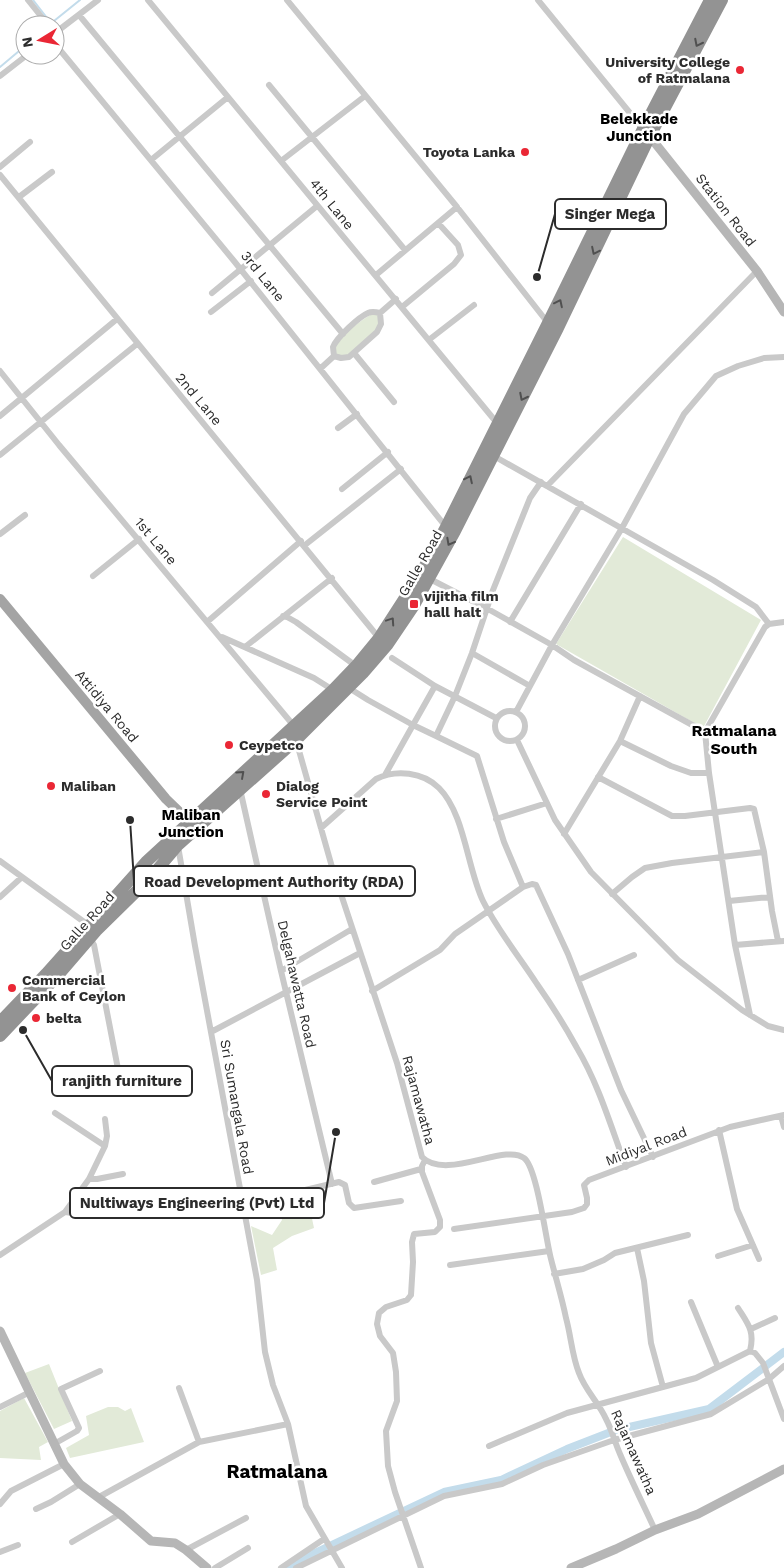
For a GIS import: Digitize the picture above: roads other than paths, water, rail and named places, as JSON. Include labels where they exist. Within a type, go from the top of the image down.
[{"type":"highway","name":"Galle Road","points":[[0,1036],[59,974],[90,931],[146,862],[240,789],[296,740],[386,654],[412,607],[446,527],[646,132],[710,0]]},
{"type":"highway","name":"Galle Road","points":[[0,1021],[90,931],[151,876],[193,825],[356,666],[425,576],[455,531],[558,328],[646,132],[722,0]]},
{"type":"main road","name":"Attidiya Road","points":[[0,599],[166,799],[193,825]]},
{"type":"street","points":[[28,0],[40,15]]},
{"type":"street","points":[[65,26],[98,0]]},
{"type":"street","name":"4th Lane","points":[[148,0],[498,423]]},
{"type":"street","points":[[287,0],[457,206],[548,323]]},
{"type":"street","points":[[538,0],[646,132]]},
{"type":"street","points":[[79,15],[343,334]]},
{"type":"street","name":"3rd Lane","points":[[65,56],[251,281],[446,527]]},
{"type":"street","points":[[1,73],[15,63]]},
{"type":"street","points":[[269,85],[405,250]]},
{"type":"street","points":[[281,161],[365,96]]},
{"type":"street","points":[[152,160],[228,97]]},
{"type":"street","name":"Station Road","points":[[646,132],[757,271],[784,312]]},
{"type":"street","points":[[0,167],[30,142]]},
{"type":"street","points":[[19,197],[52,172]]},
{"type":"street","name":"2nd Lane","points":[[0,175],[137,344],[332,578],[379,638]]},
{"type":"street","points":[[212,292],[317,206]]},
{"type":"street","points":[[376,275],[457,206]]},
{"type":"street","points":[[402,307],[454,264],[461,255],[458,245],[438,223]]},
{"type":"street","points":[[436,736],[455,696],[472,653],[493,590],[530,498],[757,271]]},
{"type":"street","points":[[211,312],[251,281]]},
{"type":"street","points":[[334,356],[333,346],[343,334],[367,313],[380,313],[396,299]]},
{"type":"street","points":[[430,339],[474,305]]},
{"type":"street","points":[[334,356],[345,358],[354,353],[380,328],[380,313]]},
{"type":"street","points":[[0,416],[117,319]]},
{"type":"street","points":[[0,455],[137,344]]},
{"type":"street","points":[[354,353],[394,402]]},
{"type":"street","points":[[321,368],[334,356]]},
{"type":"street","points":[[516,712],[552,645],[622,528],[684,414],[716,376],[738,366],[764,358],[784,357]]},
{"type":"street","name":"1st Lane","points":[[0,371],[294,726]]},
{"type":"street","points":[[338,428],[357,414]]},
{"type":"street","points":[[342,488],[388,452]]},
{"type":"street","points":[[492,455],[743,598],[756,608],[769,624]]},
{"type":"street","points":[[207,622],[303,543],[401,469]]},
{"type":"street","points":[[510,622],[581,504]]},
{"type":"street","points":[[0,534],[25,516]]},
{"type":"street","points":[[93,576],[139,539]]},
{"type":"street","points":[[425,576],[488,609],[552,645],[574,660],[705,732]]},
{"type":"street","points":[[246,648],[332,578]]},
{"type":"street","points":[[283,616],[296,622],[356,666]]},
{"type":"street","points":[[750,1015],[735,945],[714,811],[705,732],[765,627],[769,624],[784,622]]},
{"type":"street","points":[[219,636],[314,678],[333,690]]},
{"type":"street","points":[[472,653],[530,686]]},
{"type":"street","points":[[386,654],[435,686],[496,718]]},
{"type":"street","points":[[385,775],[435,686]]},
{"type":"street","points":[[349,688],[413,725],[477,756],[496,819],[523,888]]},
{"type":"street","points":[[564,834],[620,741],[640,696]]},
{"type":"street","points":[[509,710],[516,712],[523,717],[524,732],[517,740],[507,741],[499,737],[494,728],[496,718],[509,710]]},
{"type":"street","name":"Rajamawatha","points":[[296,740],[352,929],[397,1063],[421,1153],[425,1160],[442,1166],[516,1154],[523,1156],[532,1171],[554,1274],[578,1372],[609,1424],[655,1530]]},
{"type":"street","points":[[517,740],[564,834],[591,872],[678,960],[750,1015],[768,1026],[784,1030]]},
{"type":"street","points":[[620,741],[671,766],[690,773],[709,772]]},
{"type":"street","points":[[321,828],[376,780],[385,775],[421,776],[438,787],[445,795],[456,816],[477,886],[488,910],[578,1049],[595,1083],[626,1168]]},
{"type":"street","points":[[598,777],[672,816],[754,809],[764,852],[770,897],[781,941],[735,945]]},
{"type":"street","name":"Delgahawatta Road","points":[[240,789],[332,1184]]},
{"type":"street","points":[[496,819],[547,803]]},
{"type":"street","name":"Sri Sumangala Road","points":[[178,845],[210,1032],[257,1280],[265,1352],[273,1385],[288,1424],[306,1506],[342,1568]]},
{"type":"street","points":[[612,894],[645,868],[764,852]]},
{"type":"street","points":[[0,861],[90,931],[118,1068]]},
{"type":"street","points":[[0,898],[22,877]]},
{"type":"street","points":[[372,992],[440,950],[455,934],[488,910],[523,888],[532,884],[536,885],[568,954],[621,1090],[653,1157]]},
{"type":"street","points":[[729,901],[770,897]]},
{"type":"street","points":[[281,971],[352,929]]},
{"type":"street","points":[[210,1032],[360,953]]},
{"type":"street","points":[[578,980],[634,955]]},
{"type":"street","points":[[55,1113],[106,1146]]},
{"type":"street","points":[[783,1115],[784,1127]]},
{"type":"street","name":"Midiyal Road","points":[[542,1217],[584,1208],[587,1204],[584,1184],[589,1180],[626,1168],[719,1130],[783,1115]]},
{"type":"street","points":[[0,1255],[65,1212],[89,1179],[106,1146],[105,1119]]},
{"type":"street","points":[[719,1130],[737,1209],[759,1259]]},
{"type":"street","points":[[421,1568],[388,1466],[386,1441],[389,1421],[396,1401],[395,1361],[391,1349],[378,1330],[377,1318],[379,1313],[386,1307],[408,1300],[412,1295],[412,1242],[414,1234],[434,1232],[440,1227],[440,1220],[421,1169],[425,1160]]},
{"type":"street","points":[[374,1182],[421,1169]]},
{"type":"street","points":[[89,1179],[123,1174]]},
{"type":"street","points":[[164,1216],[242,1205],[341,1182],[344,1185],[349,1203],[354,1208],[401,1202]]},
{"type":"street","points":[[65,1212],[80,1214],[116,1208]]},
{"type":"street","points":[[454,1229],[542,1217]]},
{"type":"street","points":[[554,1274],[583,1269],[615,1253],[688,1235]]},
{"type":"street","points":[[718,1256],[753,1245]]},
{"type":"street","points":[[638,1248],[651,1343],[663,1387]]},
{"type":"street","points":[[450,1265],[549,1251]]},
{"type":"street","points":[[691,1302],[718,1367]]},
{"type":"street","points":[[738,1308],[751,1329],[752,1341],[750,1351]]},
{"type":"street","points":[[751,1329],[775,1318]]},
{"type":"street","points":[[0,1331],[64,1464],[80,1484],[99,1497],[151,1541],[174,1543],[186,1550],[207,1568]]},
{"type":"street","points":[[489,1446],[567,1413],[696,1378],[750,1351]]},
{"type":"street","points":[[750,1351],[755,1353],[763,1362],[784,1419]]},
{"type":"street","points":[[282,1568],[328,1545],[403,1515],[444,1496],[502,1484],[543,1465],[614,1439],[711,1414],[769,1379],[784,1366]]},
{"type":"street","points":[[54,1444],[76,1432],[79,1428],[61,1389],[100,1371]]},
{"type":"street","points":[[179,1388],[198,1442]]},
{"type":"street","points":[[0,1407],[30,1392]]},
{"type":"street","points":[[99,1497],[198,1442],[288,1424]]},
{"type":"street","points":[[0,1504],[12,1491],[64,1464]]},
{"type":"street","points":[[571,1568],[655,1530],[698,1514],[784,1469]]},
{"type":"street","points":[[36,1509],[80,1484]]},
{"type":"street","points":[[72,1542],[120,1514]]},
{"type":"street","points":[[186,1550],[246,1518]]},
{"type":"street","points":[[0,1552],[18,1545]]},
{"type":"street","points":[[296,1568],[328,1545]]},
{"type":"street","points":[[215,1568],[248,1548]]},
{"type":"waterway","points":[[33,0],[45,15]]},
{"type":"waterway","points":[[61,15],[80,0]]},
{"type":"waterway","points":[[0,67],[15,54]]},
{"type":"waterway","points":[[289,1568],[300,1560],[444,1492],[501,1480],[567,1449],[616,1430],[709,1409],[784,1352]]},
{"type":"place","name":"University College of Ratmalana","points":[[740,70]]},
{"type":"place","name":"Toyota Lanka","points":[[525,152]]},
{"type":"place","name":"Singer Mega","points":[[537,277]]},
{"type":"place","name":"vijitha film hall halt","points":[[414,604]]},
{"type":"place","name":"Ceypetco","points":[[229,745]]},
{"type":"place","name":"Maliban","points":[[51,786]]},
{"type":"place","name":"Dialog Service Point","points":[[266,794]]},
{"type":"place","name":"Road Development Authority (RDA)","points":[[130,820]]},
{"type":"place","name":"Commercial Bank of Ceylon","points":[[12,988]]},
{"type":"place","name":"belta","points":[[36,1018]]},
{"type":"place","name":"ranjith furniture","points":[[23,1030]]},
{"type":"place","name":"Nultiways Engineering (Pvt) Ltd","points":[[336,1132]]},
{"type":"district","name":"Belekkade Junction","points":[[639,128]]},
{"type":"district","name":"Ratmalana South","points":[[734,739]]},
{"type":"district","name":"Maliban Junction","points":[[191,824]]},
{"type":"district","name":"Ratmalana","points":[[277,1471]]}]
